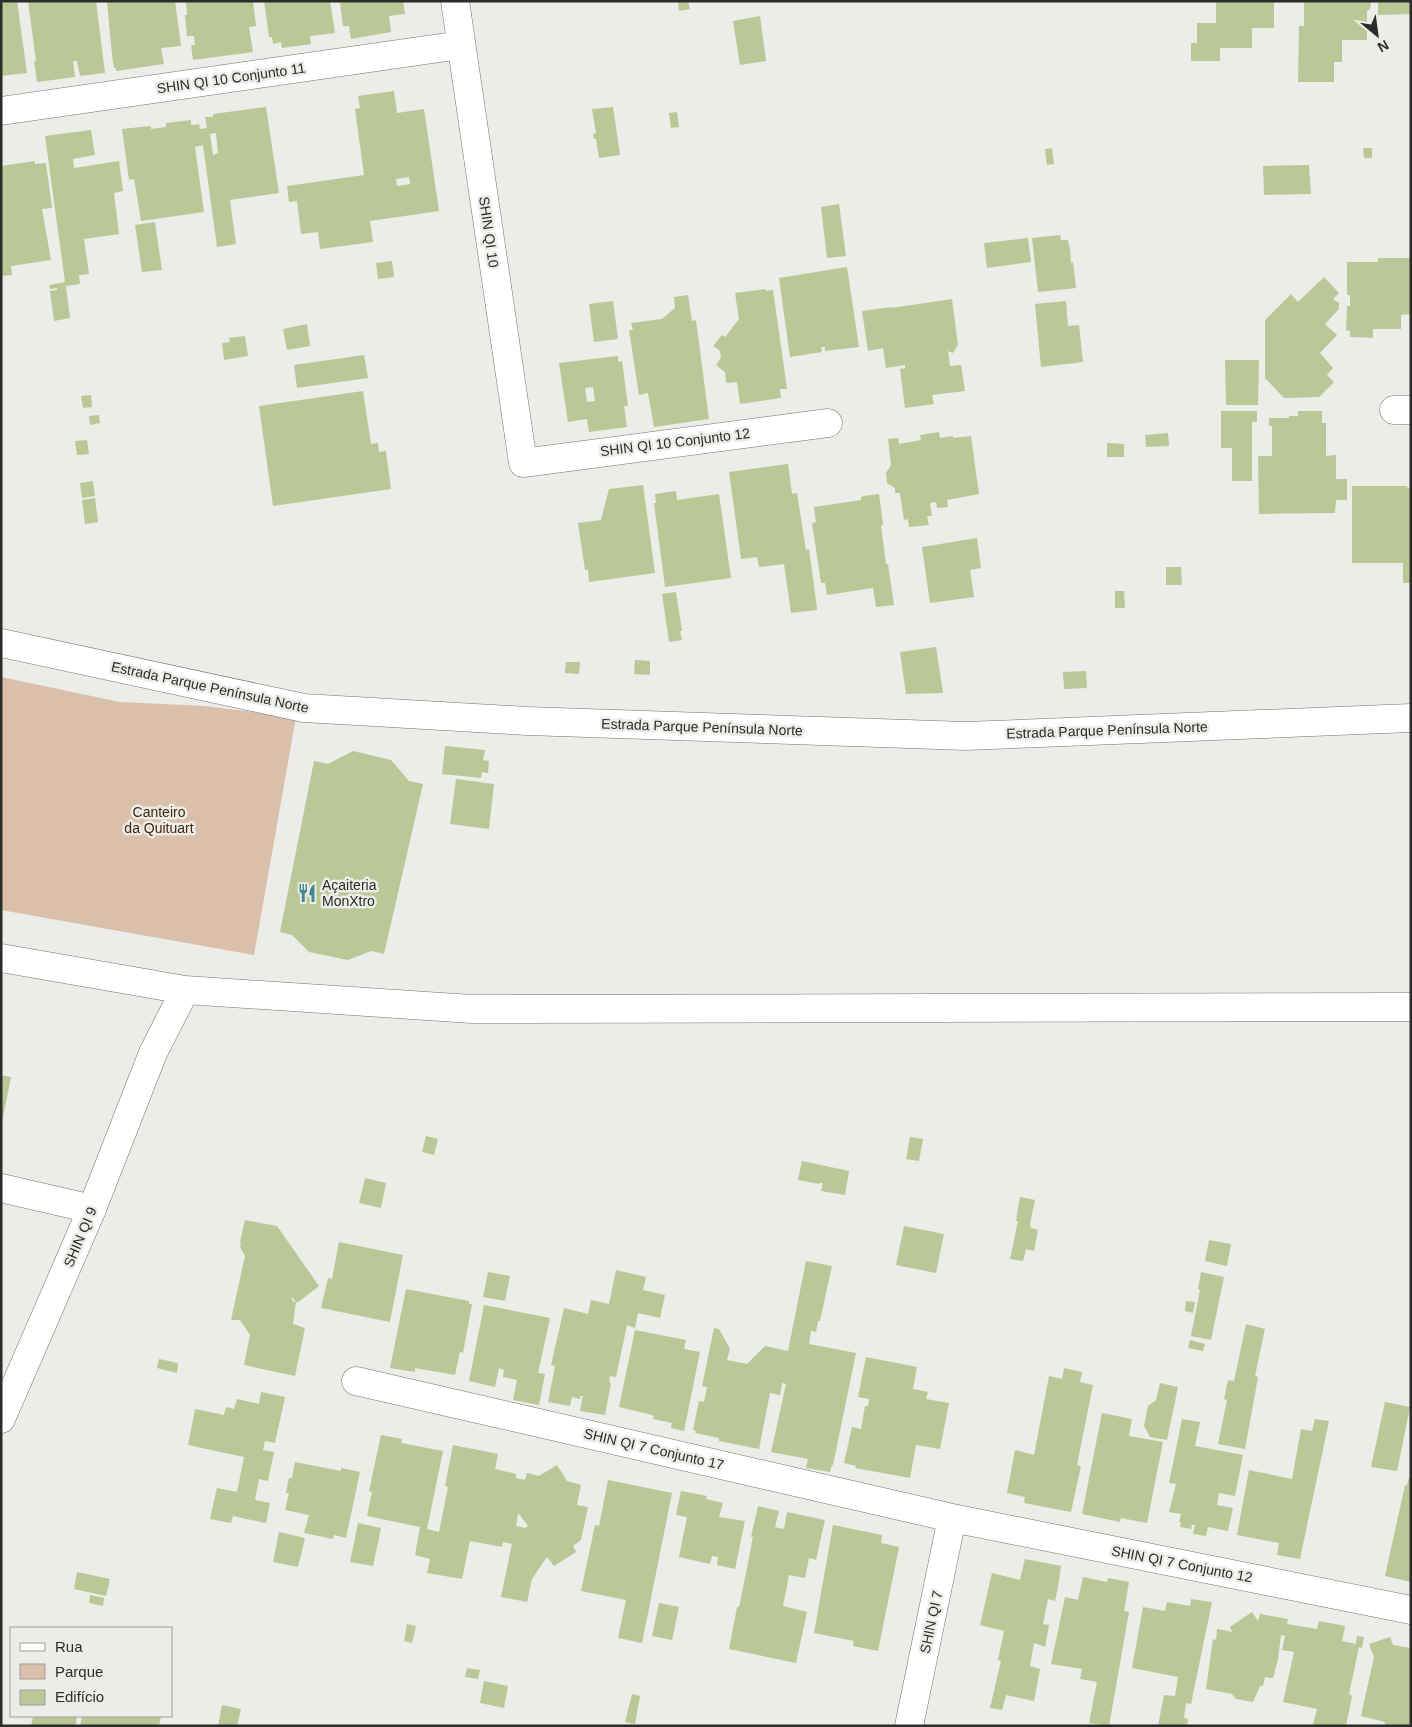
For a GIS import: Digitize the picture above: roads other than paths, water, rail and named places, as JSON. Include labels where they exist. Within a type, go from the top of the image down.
[{"type":"street","name":"SHIN QI 10","points":[[455,1],[523,463]]},
{"type":"street","name":"SHIN QI 10 Conjunto 11","points":[[1,111],[461,45]]},
{"type":"street","name":"SHIN QI 10 Conjunto 12","points":[[523,463],[828,423]]},
{"type":"street","name":"Estrada Parque Península Norte","points":[[1,642],[304,708],[536,722],[966,736],[1411,718]]},
{"type":"street","points":[[1,958],[185,990],[472,1009],[1411,1007]]},
{"type":"street","name":"SHIN QI 9","points":[[153,1053],[154,984]]},
{"type":"street","name":"SHIN QI 9","points":[[1,1419],[92,1209],[153,1053],[185,990]]},
{"type":"street","points":[[1,1188],[92,1209]]},
{"type":"street","name":"SHIN QI 7 Conjunto 17","points":[[356,1381],[952,1518]]},
{"type":"street","name":"SHIN QI 7 Conjunto 12","points":[[952,1518],[1411,1610]]},
{"type":"street","name":"SHIN QI 7","points":[[909,1726],[952,1518]]},
{"type":"place","name":"Açaiteria MonXtro","points":[[307,893]]},
{"type":"park label","name":"Canteiro da Quituart","points":[[159,820]]}]
